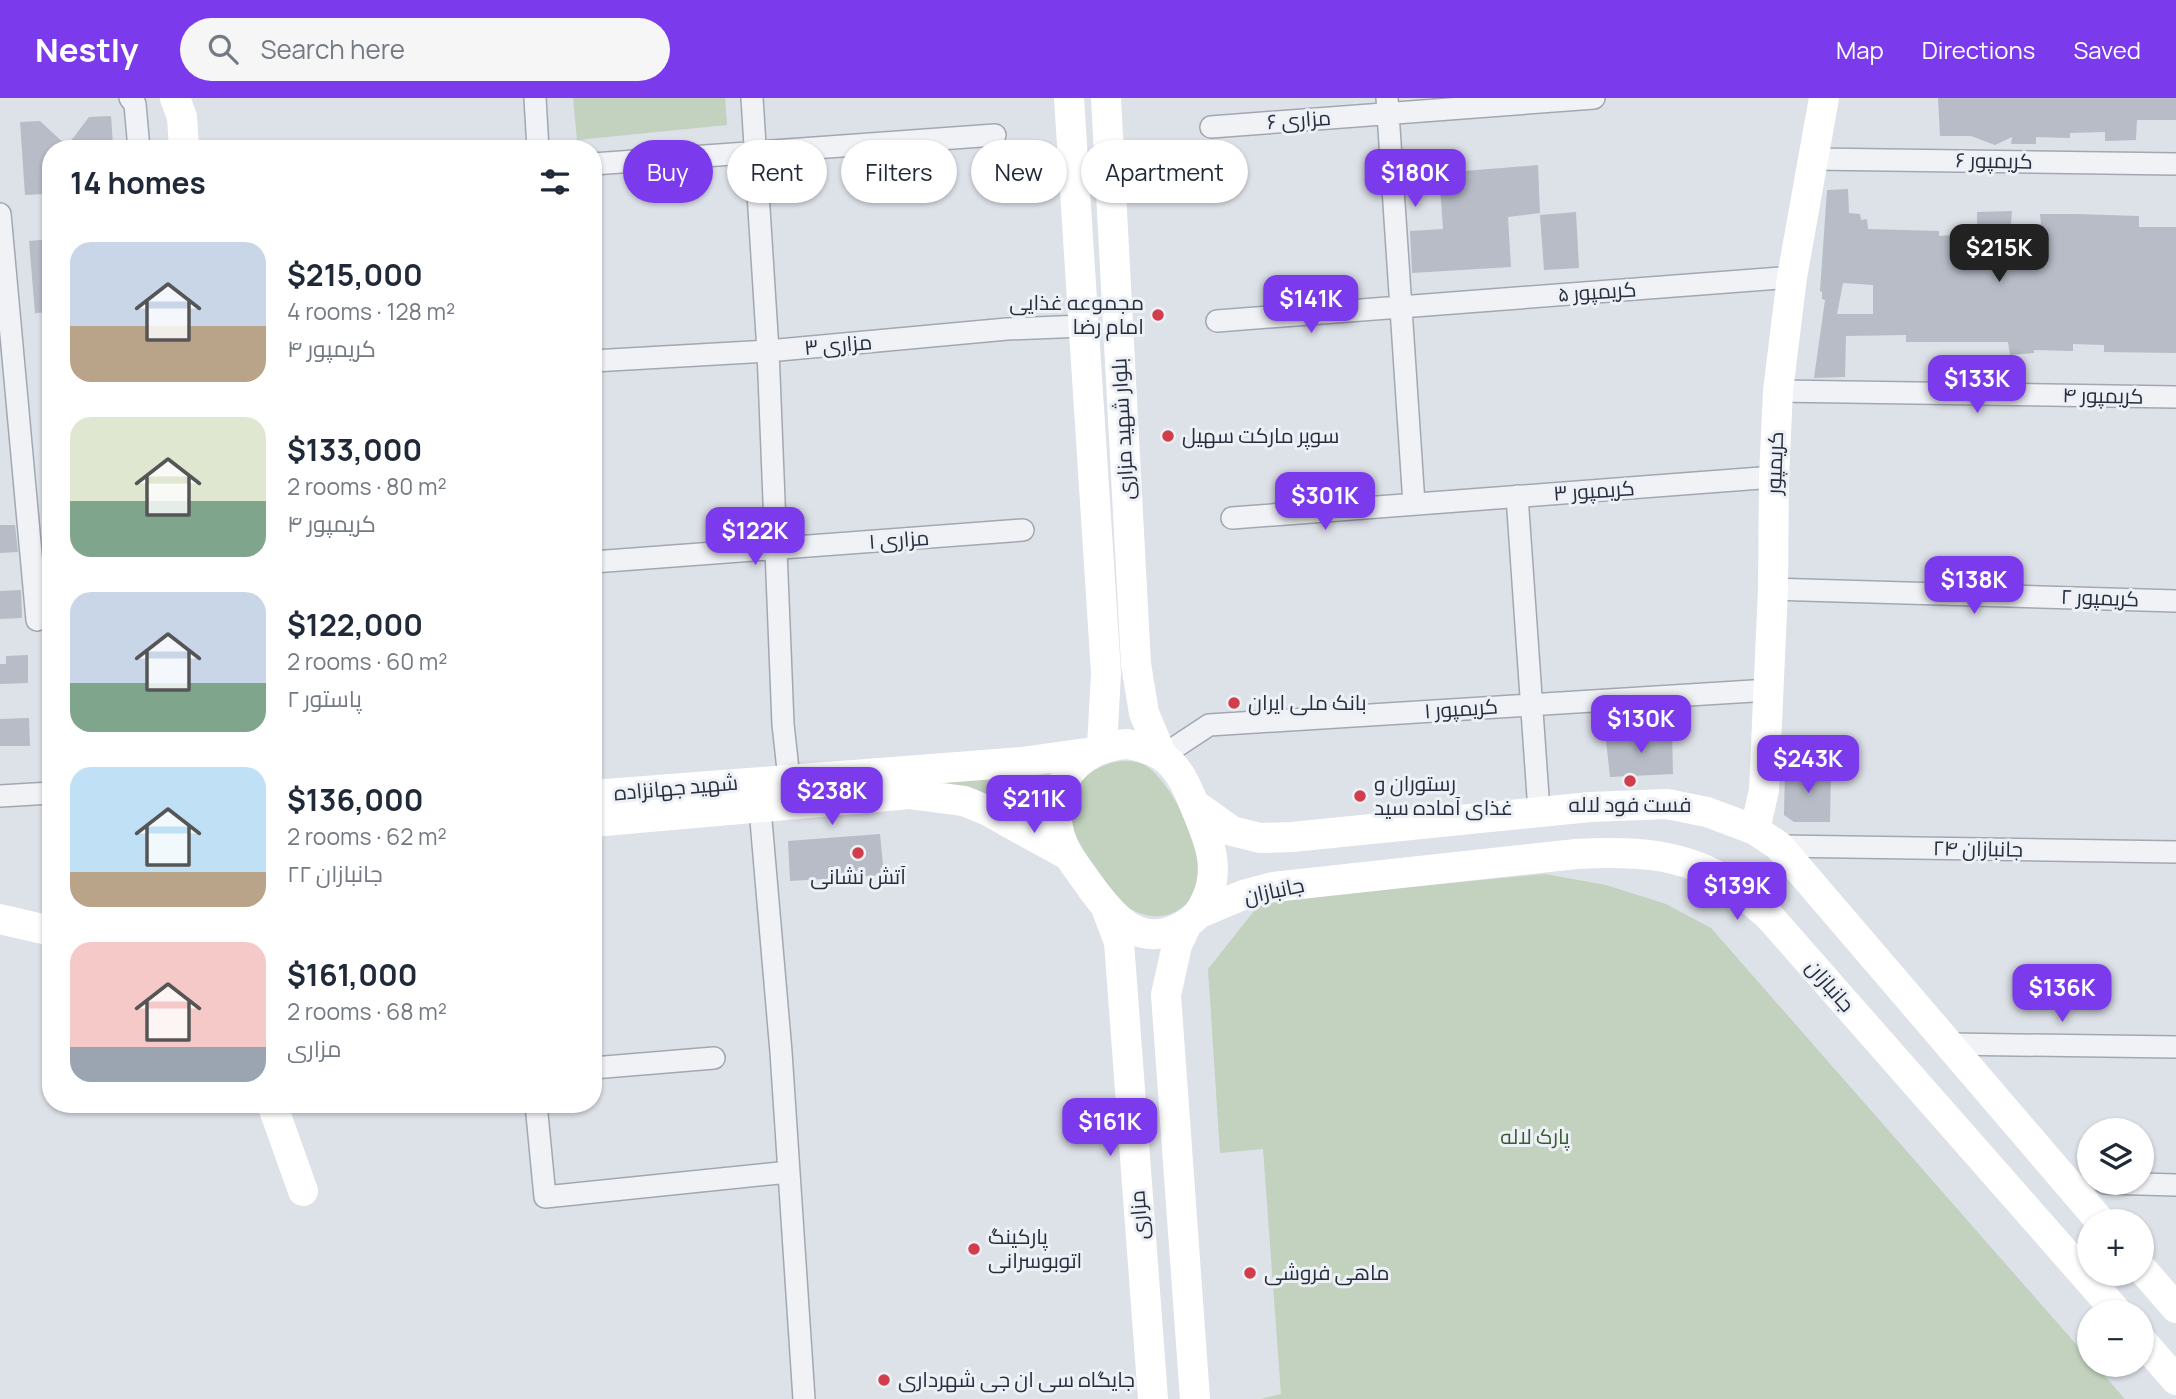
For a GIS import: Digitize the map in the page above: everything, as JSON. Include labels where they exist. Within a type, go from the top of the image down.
[{"type":"main road","points":[[175,98],[182,117],[183,140]]},
{"type":"main road","name":"بلوار شهید مزاری","points":[[1069,98],[1106,673],[1098,749]]},
{"type":"main road","name":"بلوار شهید مزاری","points":[[1106,98],[1136,664],[1144,713],[1162,756]]},
{"type":"main road","name":"کریمپور","points":[[1767,838],[1764,790],[1778,391],[1792,277],[1824,98]]},
{"type":"main road","points":[[1193,919],[1173,930],[1150,934],[1131,929],[1117,920],[1069,856],[1060,835],[1057,819],[1058,798],[1064,779],[1077,764],[1098,749],[1127,744],[1143,747],[1162,756],[1185,782],[1212,848],[1212,887],[1193,919],[1177,945],[1166,995],[1195,1399]]},
{"type":"main road","name":"شهید جهانزاده","points":[[602,821],[760,809],[790,792],[1022,762],[1098,749]]},
{"type":"main road","name":"شهید جهانزاده","points":[[602,795],[790,792],[942,797],[964,801],[986,810],[1069,856]]},
{"type":"main road","points":[[1194,804],[1232,831],[1261,838],[1590,807],[1667,804],[1707,812],[1767,838],[1948,1044],[2077,1181]]},
{"type":"main road","name":"جانبازان","points":[[1193,919],[1243,895],[1273,887],[1576,854],[1616,852],[1658,855],[1697,866],[1731,884],[1768,915],[2106,1300]]},
{"type":"main road","name":"مزاری","points":[[1106,907],[1119,942],[1153,1399]]},
{"type":"main road","points":[[0,919],[42,929]]},
{"type":"main road","points":[[0,939],[42,947]]},
{"type":"main road","points":[[275,1113],[303,1191]]},
{"type":"main road","points":[[2154,1283],[2176,1308]]},
{"type":"main road","points":[[2154,1355],[2176,1380]]},
{"type":"street","points":[[130,98],[135,104],[138,140]]},
{"type":"street","points":[[535,98],[537,140]]},
{"type":"street","points":[[752,98],[755,140]]},
{"type":"street","name":"مزاری ۶","points":[[1211,127],[1387,106],[1594,98]]},
{"type":"street","points":[[1387,106],[1414,504]]},
{"type":"street","points":[[827,147],[995,135]]},
{"type":"street","points":[[602,163],[727,154]]},
{"type":"street","name":"کریمپور ۶","points":[[1813,159],[2176,164]]},
{"type":"street","points":[[759,203],[768,351],[783,724],[790,792]]},
{"type":"street","points":[[0,214],[41,564],[37,620]]},
{"type":"street","name":"کریمپور ۵","points":[[1217,321],[1792,277]]},
{"type":"street","name":"مزاری ۳","points":[[602,360],[768,351],[1007,329],[1083,326]]},
{"type":"street","name":"کریمپور ۴","points":[[1778,391],[2176,397]]},
{"type":"street","name":"کریمپور ۳","points":[[1232,518],[1774,477]]},
{"type":"street","points":[[1517,496],[1539,811]]},
{"type":"street","name":"مزاری ۱","points":[[602,561],[1023,530]]},
{"type":"street","name":"کریمپور ۲","points":[[1773,589],[2176,601]]},
{"type":"street","name":"کریمپور ۱","points":[[1162,756],[1209,725],[1769,690]]},
{"type":"street","points":[[0,796],[42,794]]},
{"type":"street","points":[[760,809],[804,1399]]},
{"type":"street","name":"جانبازان ۲۴","points":[[1767,838],[2176,852]]},
{"type":"street","points":[[1948,1044],[2176,1046]]},
{"type":"street","points":[[602,1067],[714,1058]]},
{"type":"street","points":[[537,1113],[545,1197],[789,1172]]},
{"type":"street","points":[[2154,1184],[2176,1185]]},
{"type":"green space","points":[[573,98],[725,98],[727,125],[577,140]]},
{"type":"green space","points":[[1121,761],[1143,764],[1163,783],[1180,809],[1199,851],[1201,873],[1195,890],[1185,905],[1169,914],[1142,914],[1118,899],[1080,845],[1070,825],[1069,807],[1072,796],[1083,779],[1101,767]]},
{"type":"green space","points":[[934,775],[1045,776],[1028,815],[997,797],[941,786]]},
{"type":"green space","name":"پارک لاله","points":[[1545,874],[1606,885],[1666,904],[1711,928],[2077,1345],[2077,1377],[2106,1377],[2125,1399],[1260,1399],[1281,1394],[1263,1149],[1220,1153],[1208,969],[1262,901]]},
{"type":"building","points":[[1938,98],[2176,98],[2176,120],[2137,120],[2136,140],[2105,141],[2105,132],[2070,133],[2070,138],[2036,137],[2036,144],[2011,144],[2012,137],[1995,145],[1971,136],[1940,136]]},
{"type":"building","points":[[111,116],[113,140],[72,140],[89,117]]},
{"type":"building","points":[[40,121],[61,140],[42,140],[42,194],[25,195],[20,122]]},
{"type":"building","points":[[1538,165],[1540,213],[1508,217],[1511,267],[1412,273],[1410,231],[1443,229],[1439,173]]},
{"type":"building","points":[[1848,189],[1849,213],[1860,214],[1861,220],[1867,219],[1868,229],[1939,231],[1939,236],[1977,233],[1977,212],[2012,211],[2011,224],[2041,224],[2040,214],[2075,214],[2139,216],[2139,227],[2176,227],[2176,353],[2104,352],[2104,345],[2073,344],[2073,351],[2034,350],[2034,353],[2010,355],[2008,342],[1906,342],[1906,335],[1846,336],[1845,377],[1814,378],[1825,300],[1822,299],[1820,291],[1827,190]],"holes":[[[1843,283],[1873,285],[1873,314],[1837,314]]]},
{"type":"building","points":[[1576,212],[1579,268],[1544,270],[1540,215]]},
{"type":"building","points":[[42,240],[42,313],[35,313],[29,241]]},
{"type":"building","points":[[0,525],[15,525],[18,552],[0,553]]},
{"type":"building","points":[[21,590],[22,618],[0,619],[0,591]]},
{"type":"building","points":[[28,655],[28,683],[0,684],[0,664],[6,664],[6,656]]},
{"type":"building","points":[[29,718],[30,746],[0,746],[0,719]]},
{"type":"building","points":[[1672,731],[1673,774],[1610,777],[1606,740],[1639,738],[1639,733]]},
{"type":"building","points":[[1785,769],[1831,770],[1830,822],[1794,822],[1784,815]]},
{"type":"building","points":[[880,834],[884,875],[790,881],[788,841]]},
{"type":"place","name":"مجموعه غذایی امام رضا","points":[[1158,315]]},
{"type":"place","name":"سوپر مارکت سهیل","points":[[1168,436]]},
{"type":"place","name":"بانک ملی ایران","points":[[1234,703]]},
{"type":"place","name":"فست فود لاله","points":[[1630,781]]},
{"type":"place","name":"رستوران و غذای آماده سید","points":[[1360,796]]},
{"type":"place","name":"آتش نشانی","points":[[858,853]]},
{"type":"place","name":"پارکینگ اتوبوسرانی","points":[[974,1249]]},
{"type":"place","name":"ماهی فروشی","points":[[1250,1273]]},
{"type":"place","name":"جایگاه سی ان جی شهرداری","points":[[884,1380]]}]
